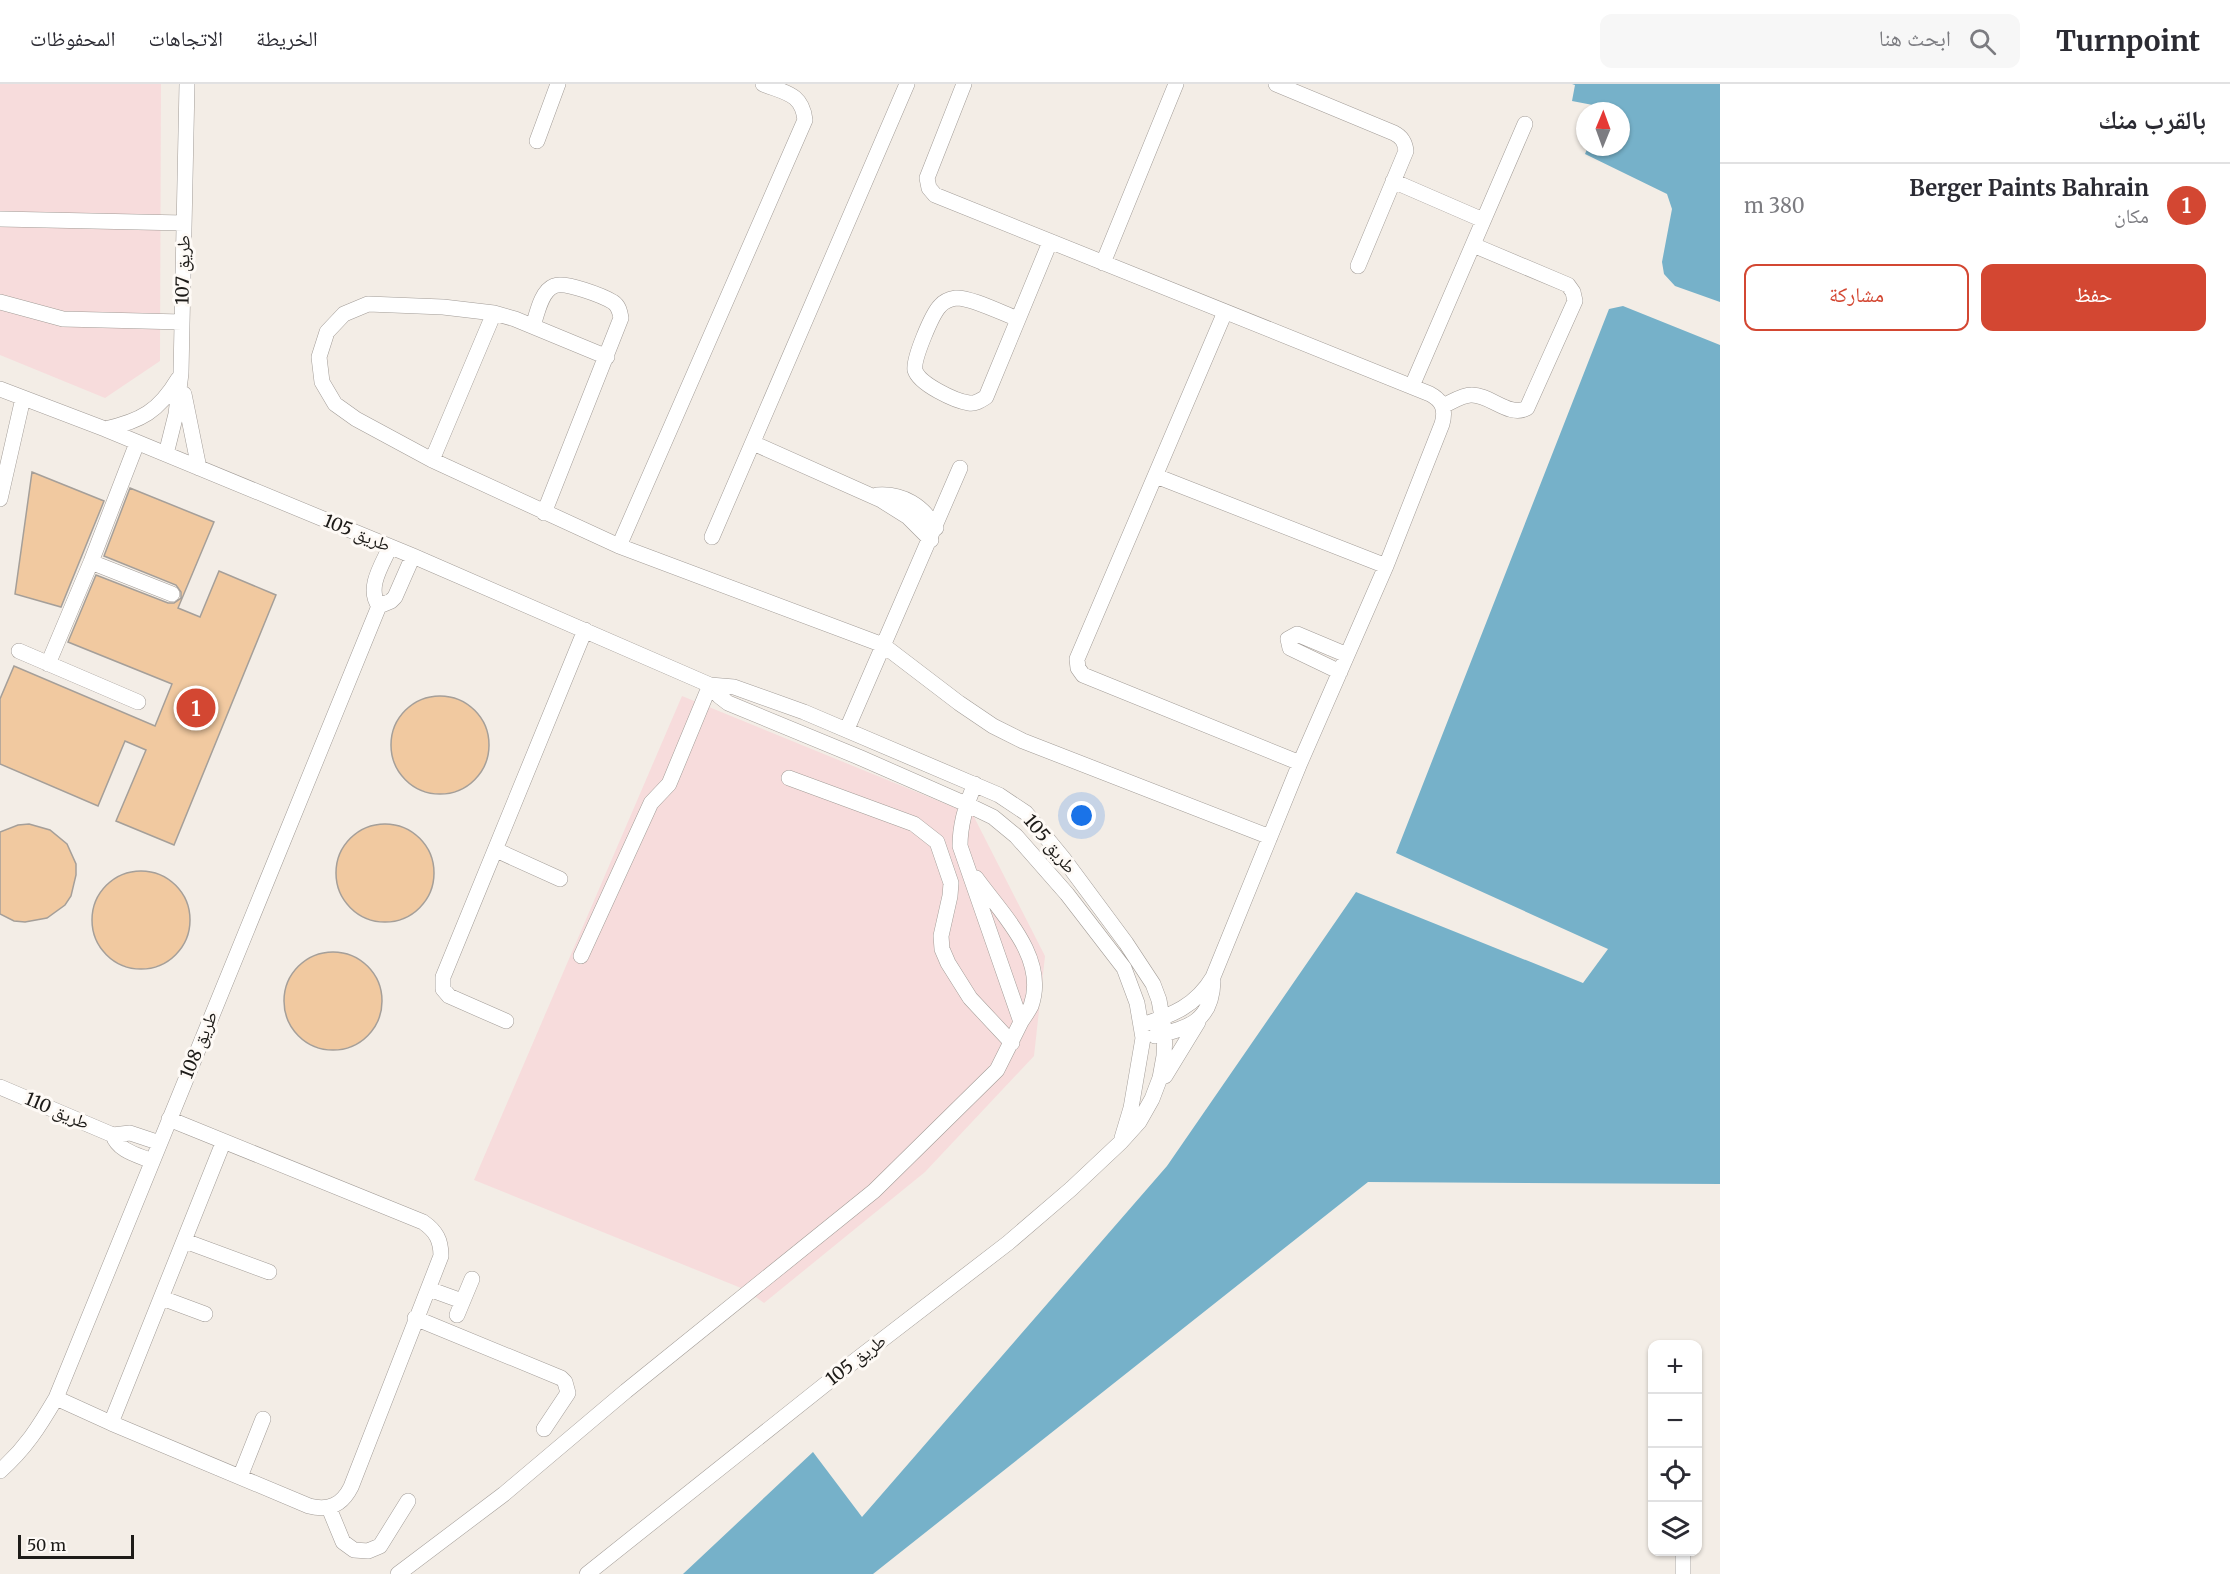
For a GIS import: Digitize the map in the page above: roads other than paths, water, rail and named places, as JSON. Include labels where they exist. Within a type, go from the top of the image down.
[{"type":"street","name":"طريق 107","points":[[166,454],[176,414],[181,373],[187,84]]},
{"type":"street","points":[[537,141],[558,84]]},
{"type":"street","points":[[619,546],[805,120],[804,107],[797,98],[763,84]]},
{"type":"street","points":[[712,537],[907,84]]},
{"type":"street","points":[[964,84],[927,178],[929,188],[935,195],[1412,386],[1438,398],[1445,415],[1386,566],[1300,763],[1213,977],[1208,987],[1164,1026],[1143,1031]]},
{"type":"street","points":[[1103,263],[1176,84]]},
{"type":"street","points":[[1276,84],[1401,136],[1405,143],[1406,151],[1358,266]]},
{"type":"street","points":[[1412,386],[1525,124]]},
{"type":"street","points":[[1393,181],[1484,220]]},
{"type":"street","points":[[0,219],[184,223]]},
{"type":"street","points":[[1018,319],[968,300],[958,298],[947,300],[939,306],[934,315],[915,361],[915,371],[920,380],[928,386],[970,403],[979,402],[986,397],[1050,242]]},
{"type":"street","points":[[1443,406],[1472,395],[1484,397],[1516,411],[1527,408],[1575,301],[1574,292],[1568,285],[1473,245]]},
{"type":"street","points":[[533,327],[546,292],[554,286],[563,284],[614,302],[621,318],[544,513]]},
{"type":"street","points":[[0,302],[63,319],[182,322]]},
{"type":"street","points":[[607,357],[494,313],[443,307],[368,304],[344,314],[327,332],[319,357],[322,382],[335,404],[356,419],[432,460],[619,546],[883,645],[959,703],[993,726],[1023,741],[1270,837]]},
{"type":"street","points":[[1225,312],[1077,659],[1078,668],[1083,675],[1300,763]]},
{"type":"street","points":[[432,460],[494,313]]},
{"type":"street","points":[[105,429],[129,424],[151,412],[169,395],[181,373]]},
{"type":"street","points":[[181,373],[188,422],[199,468]]},
{"type":"street","name":"طريق 105","points":[[0,389],[105,429],[413,556],[710,685],[735,687],[847,729],[999,795],[1026,813],[1063,858],[1126,943],[1153,984],[1164,1026],[1164,1056],[1160,1078],[1152,1100],[1139,1122],[1121,1142],[1008,1243],[852,1363],[587,1574]]},
{"type":"street","points":[[0,499],[23,398]]},
{"type":"street","points":[[48,664],[91,562],[137,442]]},
{"type":"street","points":[[753,443],[871,495],[933,534]]},
{"type":"street","points":[[847,729],[960,468]]},
{"type":"street","points":[[1156,476],[1386,566]]},
{"type":"street","name":"طريق 108","points":[[379,606],[374,588],[390,547]]},
{"type":"street","name":"طريق 108","points":[[0,1471],[21,1453],[38,1430],[56,1398],[379,606],[395,597],[413,556]]},
{"type":"street","points":[[91,562],[172,594]]},
{"type":"street","points":[[506,1021],[449,996],[443,989],[443,977],[585,630]]},
{"type":"street","points":[[1340,672],[1290,648],[1288,639],[1297,634],[1347,655]]},
{"type":"street","points":[[19,651],[138,702]]},
{"type":"street","points":[[581,956],[651,803],[669,783],[710,685]]},
{"type":"street","name":"طريق 105","points":[[710,685],[728,703],[966,804],[993,817],[1016,836],[1067,894],[1124,968],[1137,1003],[1143,1031],[1136,1085],[1121,1142]]},
{"type":"street","points":[[861,758],[869,738]]},
{"type":"street","points":[[789,778],[914,824],[937,843],[951,883],[941,936],[942,949],[970,998],[1012,1043]]},
{"type":"street","points":[[975,784],[966,804],[960,830],[960,846],[1021,1022]]},
{"type":"street","points":[[496,850],[560,879]]},
{"type":"street","points":[[398,1574],[504,1494],[626,1391],[771,1277],[874,1191],[997,1070],[1030,1006],[1034,989],[1034,973],[1026,948],[966,864]]},
{"type":"street","points":[[1152,1100],[1211,996],[1213,977]]},
{"type":"street","points":[[1164,1026],[1177,1031],[1198,1022]]},
{"type":"street","name":"طريق 110","points":[[0,1088],[113,1135],[130,1133],[160,1143]]},
{"type":"street","points":[[56,1398],[111,1424],[309,1506],[319,1509],[329,1508],[339,1504],[347,1497],[441,1256],[438,1236],[423,1222],[223,1143],[169,1119]]},
{"type":"street","name":"طريق 110","points":[[113,1135],[122,1148],[152,1161]]},
{"type":"street","points":[[111,1424],[223,1143]]},
{"type":"street","points":[[185,1240],[269,1272]]},
{"type":"street","points":[[429,1289],[459,1308],[472,1279]]},
{"type":"street","points":[[162,1298],[205,1314]]},
{"type":"street","points":[[415,1318],[561,1378],[565,1382],[568,1393],[544,1430]]},
{"type":"street","points":[[240,1477],[263,1419]]},
{"type":"street","points":[[329,1508],[343,1542],[354,1550],[368,1551],[380,1545],[408,1501]]},
{"type":"street","points":[[1683,1556],[1683,1574]]},
{"type":"water","points":[[1572,84],[1720,84],[1720,302],[1675,286],[1664,274],[1662,262],[1672,209],[1667,194],[1589,156],[1630,156],[1630,102],[1572,101],[1575,85]]},
{"type":"water","points":[[1623,306],[1720,345],[1720,1184],[1368,1182],[873,1574],[683,1574],[813,1452],[862,1517],[1167,1166],[1356,892],[1583,983],[1608,949],[1396,853],[1609,309]]},
{"type":"place","name":"Berger Paints Bahrain","points":[[196,708]]}]
